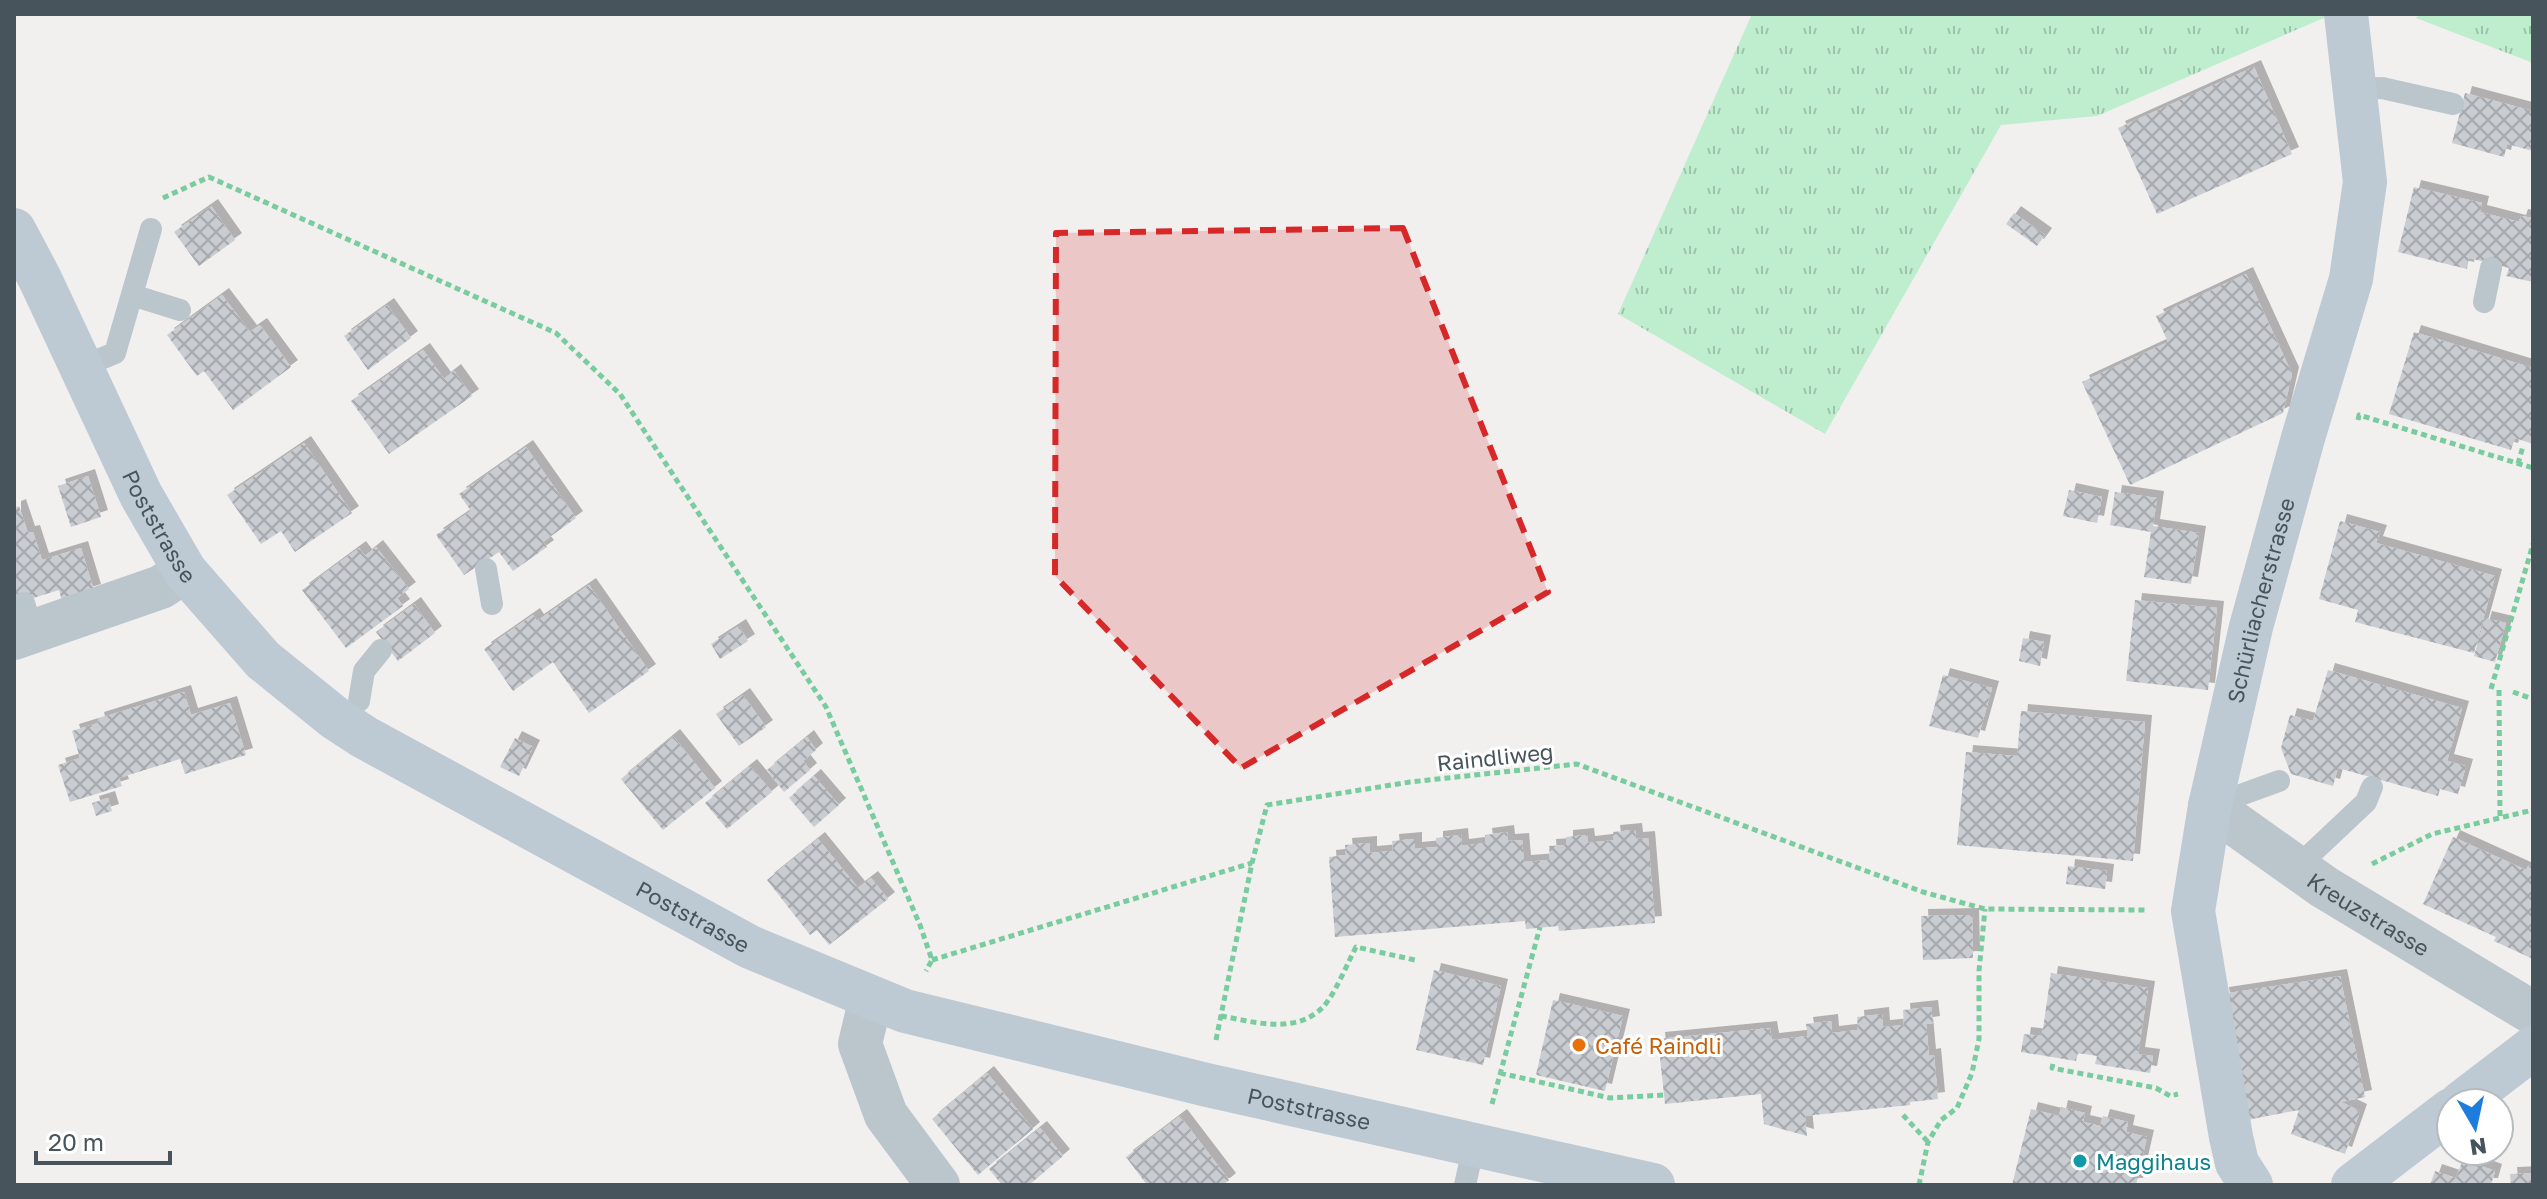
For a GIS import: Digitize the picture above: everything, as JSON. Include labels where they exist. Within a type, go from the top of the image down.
[{"type":"street","name":"Schürliacherstrasse","points":[[2251,1185],[2237,1163],[2231,1137],[2193,911],[2210,806],[2251,627],[2351,279],[2365,182],[2346,14]]},
{"type":"street","name":"Poststrasse","points":[[14,230],[27,282],[81,367],[141,495],[185,571],[263,660],[335,718],[364,737],[750,947],[905,1011],[1207,1085],[1473,1159],[1653,1185]]},
{"type":"street","points":[[24,624],[161,587],[185,571]]},
{"type":"street","name":"Kreuzstrasse","points":[[2210,806],[2311,877],[2533,1013]]},
{"type":"street","points":[[871,998],[860,1044],[865,1058],[886,1115],[938,1185]]},
{"type":"street","points":[[2482,1087],[2533,1048]]},
{"type":"street","points":[[2353,1185],[2435,1122]]},
{"type":"lane","points":[[2354,89],[2382,88],[2453,104]]},
{"type":"lane","points":[[81,367],[115,353],[151,229]]},
{"type":"lane","points":[[2484,302],[2491,268]]},
{"type":"lane","points":[[132,295],[180,310]]},
{"type":"lane","points":[[486,569],[492,604]]},
{"type":"lane","points":[[359,701],[364,671],[381,650]]},
{"type":"lane","points":[[2210,806],[2279,781]]},
{"type":"lane","points":[[2311,877],[2366,802],[2372,787]]},
{"type":"path","points":[[151,229],[161,198],[209,177],[556,333],[620,394],[826,707],[920,925],[932,960],[1252,863],[1207,1085]]},
{"type":"path","points":[[2356,426],[2359,415],[2485,450],[2533,468]]},
{"type":"path","points":[[2518,464],[2523,446]]},
{"type":"path","points":[[2491,689],[2533,544]]},
{"type":"path","points":[[2499,690],[2500,818]]},
{"type":"path","points":[[2513,692],[2533,699]]},
{"type":"path","name":"Raindliweg","points":[[1252,863],[1267,805],[1410,782],[1577,764],[1923,892],[1985,909],[2193,911]]},
{"type":"path","points":[[2311,877],[2432,834],[2533,810]]},
{"type":"path","points":[[1919,1185],[1928,1142],[1941,1120],[1957,1108],[1972,1073],[1979,1039],[1979,971],[1985,909]]},
{"type":"path","points":[[1473,1159],[1540,927]]},
{"type":"path","points":[[1221,1016],[1271,1025],[1303,1022],[1324,1006],[1356,947],[1415,960]]},
{"type":"path","points":[[2053,1064],[2052,1068],[2096,1073],[2142,1085]]},
{"type":"path","points":[[1500,1073],[1610,1098],[1664,1095]]},
{"type":"path","points":[[1903,1115],[1928,1142]]},
{"type":"highlighted area","points":[[1403,228],[1548,592],[1241,768],[1055,576],[1056,233]]},
{"type":"green space","points":[[1752,14],[2333,14],[2097,116],[2001,125],[1825,434],[1618,314]]},
{"type":"green space","points":[[2420,14],[2533,14],[2533,63],[2416,18]]},
{"type":"building","points":[[2254,67],[2292,154],[2157,214],[2118,128]]},
{"type":"building","points":[[2465,93],[2533,111],[2533,151],[2507,144],[2504,157],[2452,143]]},
{"type":"building","points":[[2414,187],[2482,203],[2480,212],[2519,222],[2521,216],[2533,218],[2533,282],[2506,276],[2509,268],[2469,258],[2467,269],[2398,252]]},
{"type":"building","points":[[211,206],[235,240],[199,266],[174,232]]},
{"type":"building","points":[[2014,213],[2045,235],[2037,246],[2006,224]]},
{"type":"building","points":[[2246,274],[2292,374],[2283,413],[2130,485],[2082,382],[2168,342],[2156,316]]},
{"type":"building","points":[[222,295],[250,332],[260,325],[291,367],[233,410],[204,371],[197,376],[167,335]]},
{"type":"building","points":[[387,305],[411,338],[368,370],[344,336]]},
{"type":"building","points":[[2414,332],[2533,368],[2533,444],[2515,438],[2511,450],[2389,414]]},
{"type":"building","points":[[423,350],[444,379],[454,371],[472,396],[389,454],[351,401]]},
{"type":"building","points":[[304,443],[352,513],[295,552],[281,531],[261,544],[227,495]]},
{"type":"building","points":[[526,447],[576,518],[543,542],[547,547],[513,571],[499,552],[464,575],[436,535],[471,511],[459,494]]},
{"type":"building","points":[[88,476],[101,517],[71,527],[58,486]]},
{"type":"building","points":[[2069,490],[2102,497],[2097,523],[2063,516]]},
{"type":"building","points":[[2115,492],[2157,498],[2153,526],[2199,533],[2191,584],[2144,577],[2151,532],[2110,525]]},
{"type":"building","points":[[19,506],[28,533],[33,532],[42,560],[81,548],[94,591],[62,601],[59,590],[14,604],[14,508]]},
{"type":"building","points":[[2340,521],[2380,532],[2376,543],[2495,576],[2474,653],[2355,622],[2358,610],[2319,599]]},
{"type":"building","points":[[376,547],[409,589],[397,598],[403,606],[346,648],[302,590],[359,548],[365,556]]},
{"type":"building","points":[[589,585],[649,671],[589,713],[553,662],[513,691],[484,649],[533,615],[537,621]]},
{"type":"building","points":[[2135,600],[2217,608],[2208,690],[2126,681]]},
{"type":"building","points":[[414,604],[435,633],[398,661],[376,632]]},
{"type":"building","points":[[2485,618],[2506,623],[2495,662],[2474,656]]},
{"type":"building","points":[[739,626],[748,641],[720,659],[711,644]]},
{"type":"building","points":[[2023,638],[2044,642],[2040,666],[2019,661]]},
{"type":"building","points":[[2328,670],[2462,708],[2447,761],[2466,766],[2458,794],[2440,789],[2438,796],[2338,768],[2333,786],[2291,774],[2281,748],[2290,715],[2313,721]]},
{"type":"building","points":[[1943,675],[1992,688],[1978,738],[1929,726]]},
{"type":"building","points":[[184,692],[191,715],[230,703],[246,755],[185,774],[180,759],[119,778],[122,786],[70,802],[58,765],[80,758],[72,731],[98,723],[97,719]]},
{"type":"building","points":[[743,695],[766,727],[739,746],[716,714]]},
{"type":"building","points":[[2021,711],[2145,722],[2133,861],[1957,845],[1966,752],[2017,756]]},
{"type":"building","points":[[673,736],[715,788],[663,830],[621,779]]},
{"type":"building","points":[[807,737],[816,750],[803,761],[810,770],[784,792],[767,770]]},
{"type":"building","points":[[515,738],[533,747],[519,776],[500,767]]},
{"type":"building","points":[[750,766],[772,792],[727,829],[705,803]]},
{"type":"building","points":[[814,776],[839,805],[814,827],[789,798]]},
{"type":"building","points":[[108,798],[112,811],[96,816],[92,803]]},
{"type":"building","points":[[1635,830],[1636,839],[1648,838],[1655,923],[1559,931],[1558,926],[1526,929],[1525,921],[1335,937],[1329,857],[1346,855],[1345,845],[1370,843],[1370,853],[1393,851],[1392,841],[1415,839],[1415,849],[1436,847],[1436,838],[1461,835],[1462,846],[1486,843],[1485,835],[1507,832],[1508,841],[1522,840],[1524,862],[1550,860],[1549,846],[1566,845],[1566,837],[1587,835],[1588,843],[1614,840],[1613,832]]},
{"type":"building","points":[[2453,837],[2526,870],[2529,865],[2533,867],[2533,959],[2494,941],[2496,937],[2423,904]]},
{"type":"building","points":[[818,839],[858,888],[871,878],[888,899],[829,945],[817,930],[810,935],[767,880]]},
{"type":"building","points":[[2068,866],[2107,871],[2105,889],[2066,884]]},
{"type":"building","points":[[1972,915],[1973,958],[1923,960],[1921,916]]},
{"type":"building","points":[[1434,970],[1501,986],[1483,1065],[1416,1050]]},
{"type":"building","points":[[2051,973],[2148,988],[2138,1054],[2153,1056],[2150,1073],[2095,1064],[2097,1056],[2078,1053],[2076,1061],[2021,1052],[2024,1034],[2042,1036]]},
{"type":"building","points":[[2340,976],[2365,1097],[2341,1102],[2360,1111],[2345,1154],[2291,1134],[2299,1110],[2242,1121],[2222,994]]},
{"type":"building","name":"Café Raindli","points":[[1553,1000],[1623,1016],[1605,1091],[1536,1075]]},
{"type":"building","points":[[1931,1007],[1933,1023],[1926,1024],[1929,1056],[1934,1055],[1938,1099],[1910,1102],[1910,1105],[1805,1116],[1807,1136],[1764,1124],[1761,1094],[1665,1104],[1658,1039],[1770,1028],[1772,1040],[1808,1036],[1806,1024],[1831,1021],[1832,1033],[1858,1030],[1857,1017],[1882,1014],[1883,1027],[1904,1025],[1903,1010]]},
{"type":"building","points":[[987,1073],[1033,1129],[978,1175],[932,1119]]},
{"type":"building","name":"Maggihaus","points":[[2061,1107],[2085,1113],[2083,1122],[2100,1126],[2103,1116],[2128,1122],[2126,1132],[2147,1137],[2136,1185],[2012,1185],[2031,1109],[2059,1116]]},
{"type":"building","points":[[1180,1116],[1229,1180],[1223,1185],[1147,1185],[1126,1157]]},
{"type":"building","points":[[1040,1128],[1063,1156],[1029,1185],[1002,1185],[989,1169]]},
{"type":"building","points":[[2460,1167],[2484,1167],[2495,1171],[2491,1185],[2430,1185],[2435,1171],[2456,1178]]},
{"type":"building","points":[[2533,1173],[2533,1185],[2511,1185],[2510,1174]]},
{"type":"place","name":"Café Raindli","points":[[1579,1045]]},
{"type":"place","name":"Maggihaus","points":[[2080,1161]]}]
